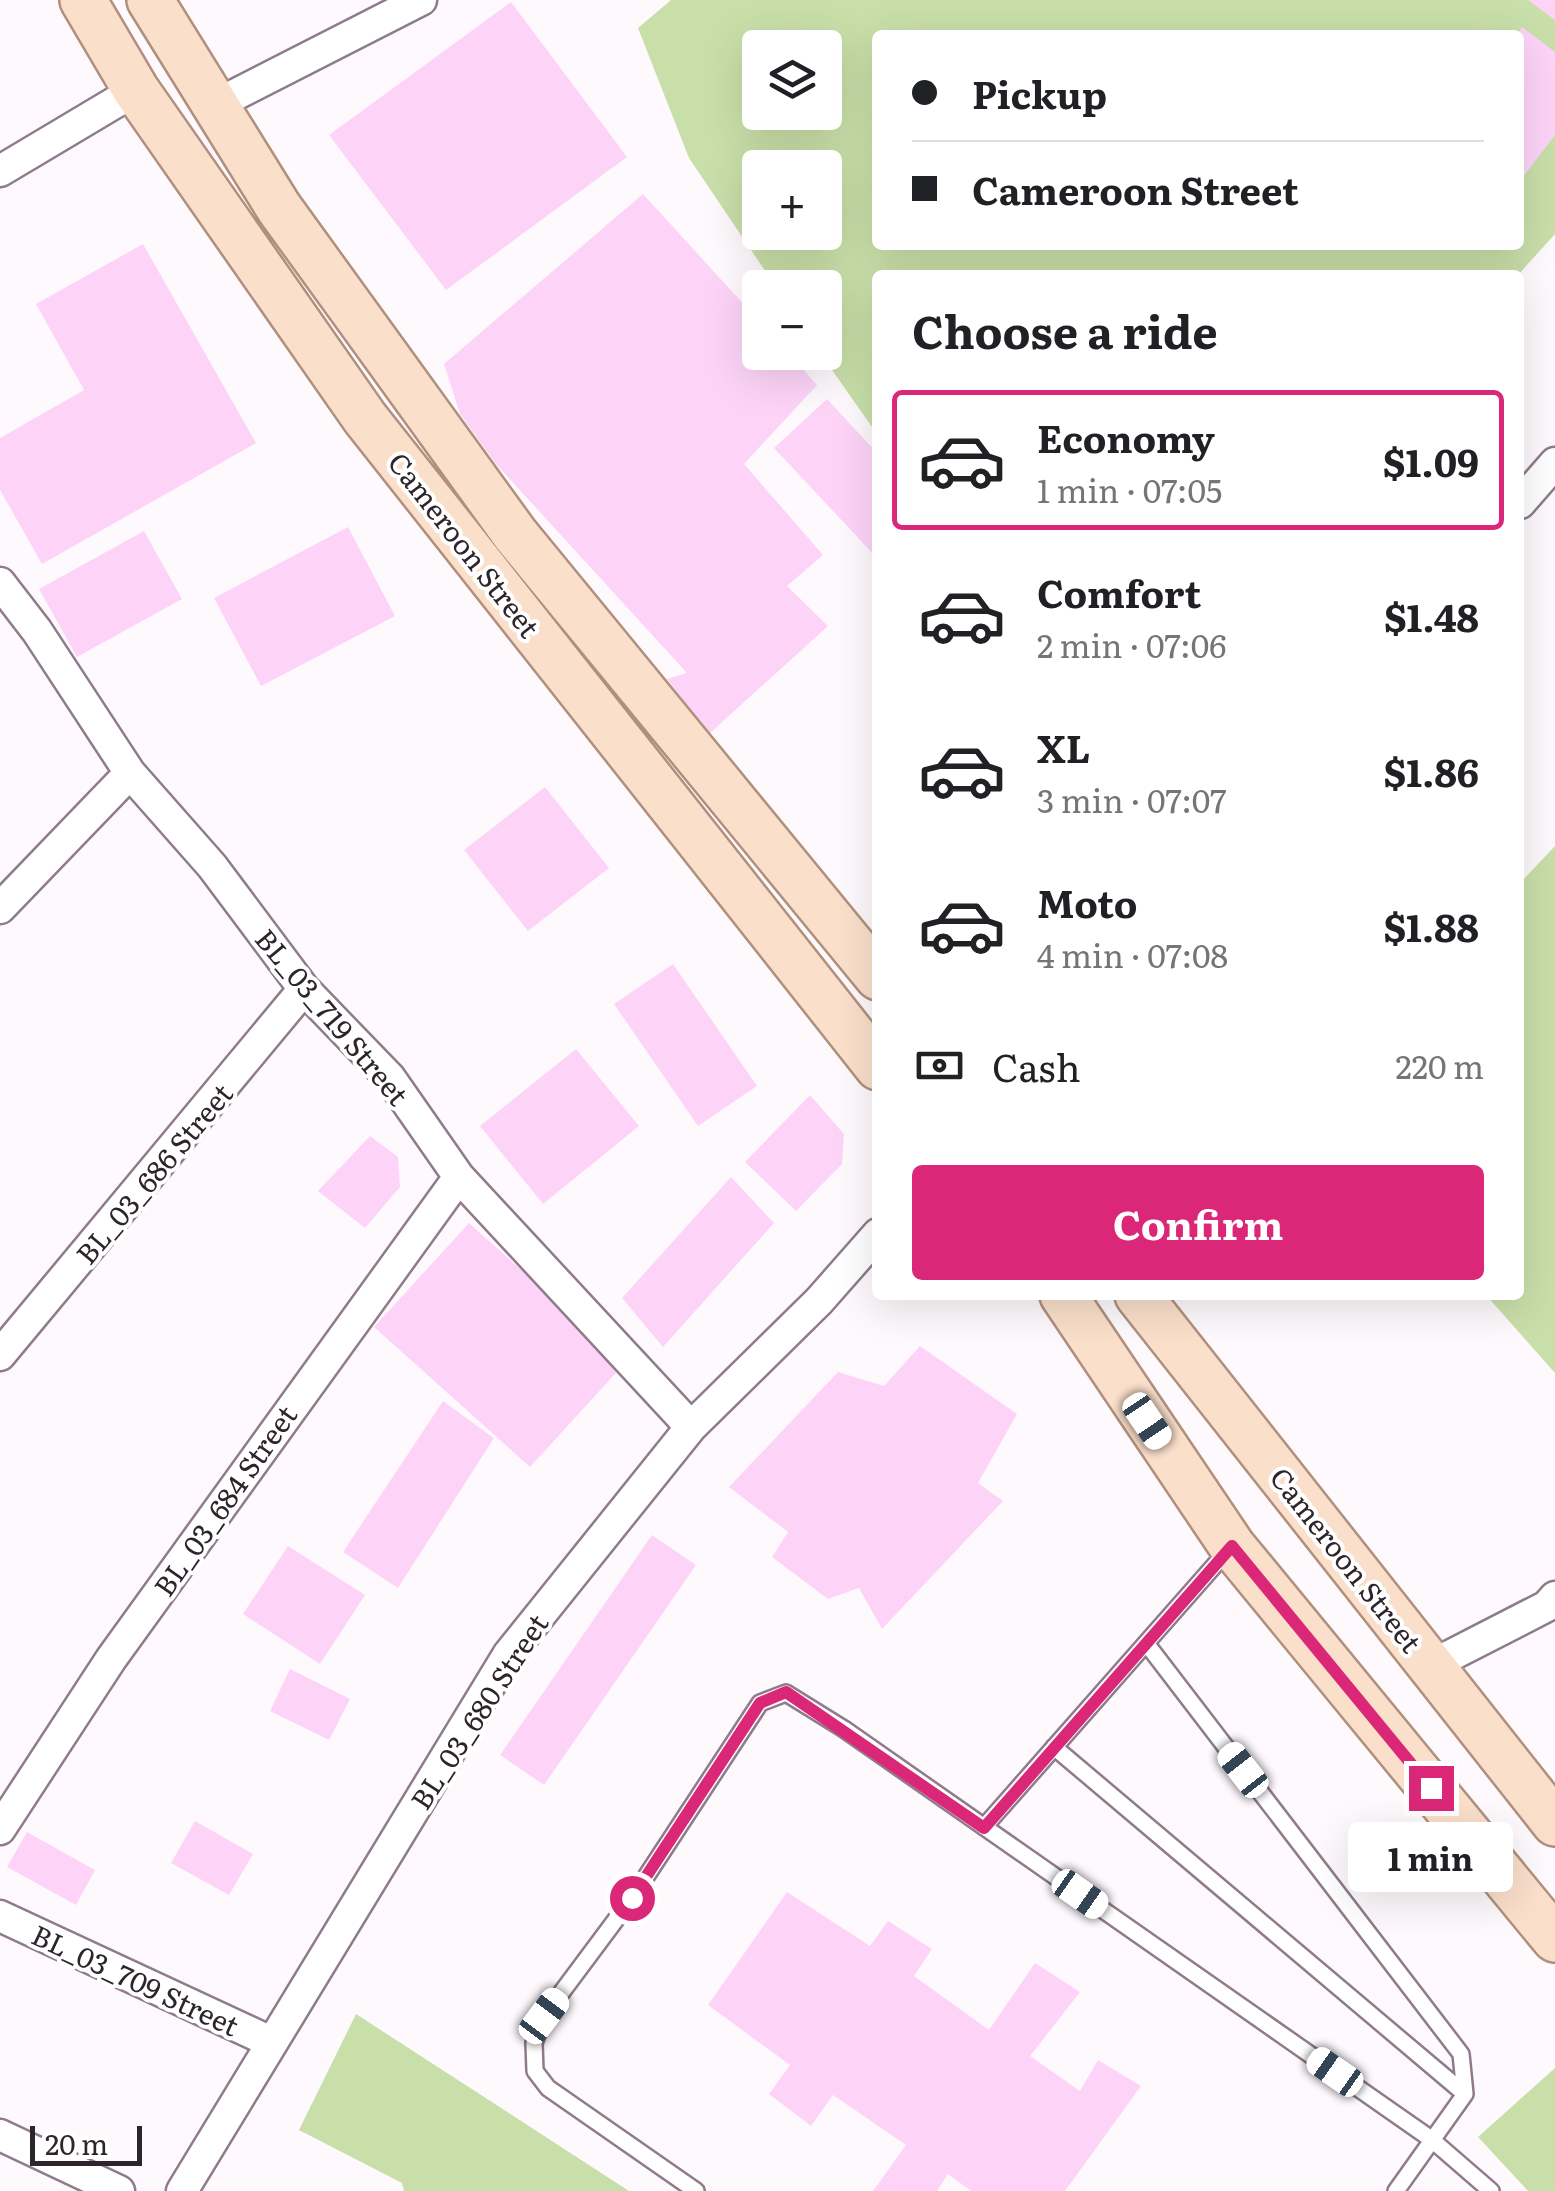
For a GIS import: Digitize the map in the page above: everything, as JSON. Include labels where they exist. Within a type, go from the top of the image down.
[{"type":"main road","name":"Cameroon Street","points":[[83,0],[136,90],[365,418],[872,1059]]},
{"type":"main road","name":"Cameroon Street","points":[[150,0],[278,208],[515,534],[872,970]]},
{"type":"main road","points":[[1065,1300],[1232,1546],[1555,1939]]},
{"type":"main road","name":"Cameroon Street","points":[[1142,1300],[1555,1824]]},
{"type":"street","points":[[215,104],[421,0]]},
{"type":"street","points":[[0,170],[136,90]]},
{"type":"street","points":[[1524,499],[1555,463]]},
{"type":"street","name":"BL_03_719 Street","points":[[0,583],[37,631],[130,773],[212,866],[304,989],[390,1078],[459,1177],[691,1428]]},
{"type":"street","points":[[0,908],[130,773]]},
{"type":"street","name":"BL_03_686 Street","points":[[0,1355],[304,989]]},
{"type":"street","name":"BL_03_684 Street","points":[[0,1830],[111,1659],[459,1177]]},
{"type":"street","name":"BL_03_680 Street","points":[[182,2191],[508,1655],[691,1428],[819,1301],[872,1241]]},
{"type":"street","points":[[1432,1665],[1547,1606],[1555,1597]]},
{"type":"street","name":"BL_03_709 Street","points":[[0,1916],[272,2042]]},
{"type":"street","points":[[0,2135],[118,2191]]},
{"type":"lane","points":[[984,1828],[1232,1546]]},
{"type":"lane","points":[[1146,1643],[1461,2054],[1465,2094],[1396,2191]]},
{"type":"lane","points":[[696,2191],[548,2088],[535,2071],[534,2043],[544,2016],[632,1898],[760,1703],[786,1692],[1431,2139],[1491,2191]]},
{"type":"lane","points":[[1054,1746],[1465,2094]]},
{"type":"green space","points":[[671,0],[1555,0],[1555,234],[1523,270],[872,270],[872,427],[832,370],[842,370],[842,270],[765,270],[751,250],[842,250],[842,150],[742,150],[742,237],[689,158],[638,28]]},
{"type":"green space","points":[[1555,846],[1555,1373],[1490,1300],[1524,1300],[1524,879]]},
{"type":"green space","points":[[356,2014],[629,2191],[404,2191],[402,2183],[299,2130]]},
{"type":"green space","points":[[1555,2068],[1555,2191],[1528,2191],[1478,2137]]},
{"type":"building","points":[[1528,0],[1555,0],[1555,20]]},
{"type":"building","points":[[511,2],[627,157],[446,290],[329,135]]},
{"type":"building","points":[[1522,27],[1555,52],[1555,135],[1524,176],[1524,30],[1520,30]]},
{"type":"building","points":[[643,194],[742,302],[742,370],[804,370],[817,385],[744,464],[823,555],[787,586],[828,626],[709,734],[667,679],[687,673],[496,464],[460,414],[444,364]]},
{"type":"building","points":[[143,244],[256,443],[42,564],[0,490],[0,438],[84,390],[36,304]]},
{"type":"building","points":[[827,399],[872,448],[872,553],[774,448]]},
{"type":"building","points":[[348,527],[395,616],[261,686],[214,598]]},
{"type":"building","points":[[144,531],[182,599],[77,657],[39,589]]},
{"type":"building","points":[[545,787],[609,868],[528,931],[464,850]]},
{"type":"building","points":[[673,964],[757,1086],[698,1126],[614,1004]]},
{"type":"building","points":[[576,1049],[639,1126],[543,1204],[480,1126]]},
{"type":"building","points":[[810,1095],[844,1134],[842,1164],[796,1211],[745,1162]]},
{"type":"building","points":[[370,1136],[398,1157],[400,1187],[365,1228],[318,1191]]},
{"type":"building","points":[[731,1177],[774,1223],[663,1347],[622,1298]]},
{"type":"building","points":[[469,1223],[625,1363],[530,1467],[374,1327]]},
{"type":"building","points":[[920,1346],[1017,1414],[978,1483],[1003,1501],[882,1629],[859,1588],[828,1599],[772,1557],[788,1532],[729,1487],[838,1372],[884,1386]]},
{"type":"building","points":[[443,1401],[494,1438],[398,1588],[343,1552]]},
{"type":"building","points":[[652,1535],[696,1565],[544,1785],[500,1755]]},
{"type":"building","points":[[288,1546],[365,1595],[320,1664],[243,1614]]},
{"type":"building","points":[[290,1669],[350,1699],[329,1740],[270,1711]]},
{"type":"building","points":[[195,1821],[253,1854],[229,1895],[171,1863]]},
{"type":"building","points":[[27,1832],[95,1870],[76,1905],[7,1867]]},
{"type":"building","points":[[787,1892],[870,1946],[888,1921],[932,1949],[914,1976],[989,2030],[1035,1963],[1080,1992],[1030,2056],[1080,2091],[1098,2060],[1141,2086],[1065,2191],[971,2191],[948,2174],[937,2191],[873,2191],[906,2145],[833,2095],[811,2126],[769,2094],[790,2065],[708,2005]]},
{"type":"route","points":[[632,1898],[760,1703],[786,1692],[984,1828],[1232,1546],[1431,1788]]}]
